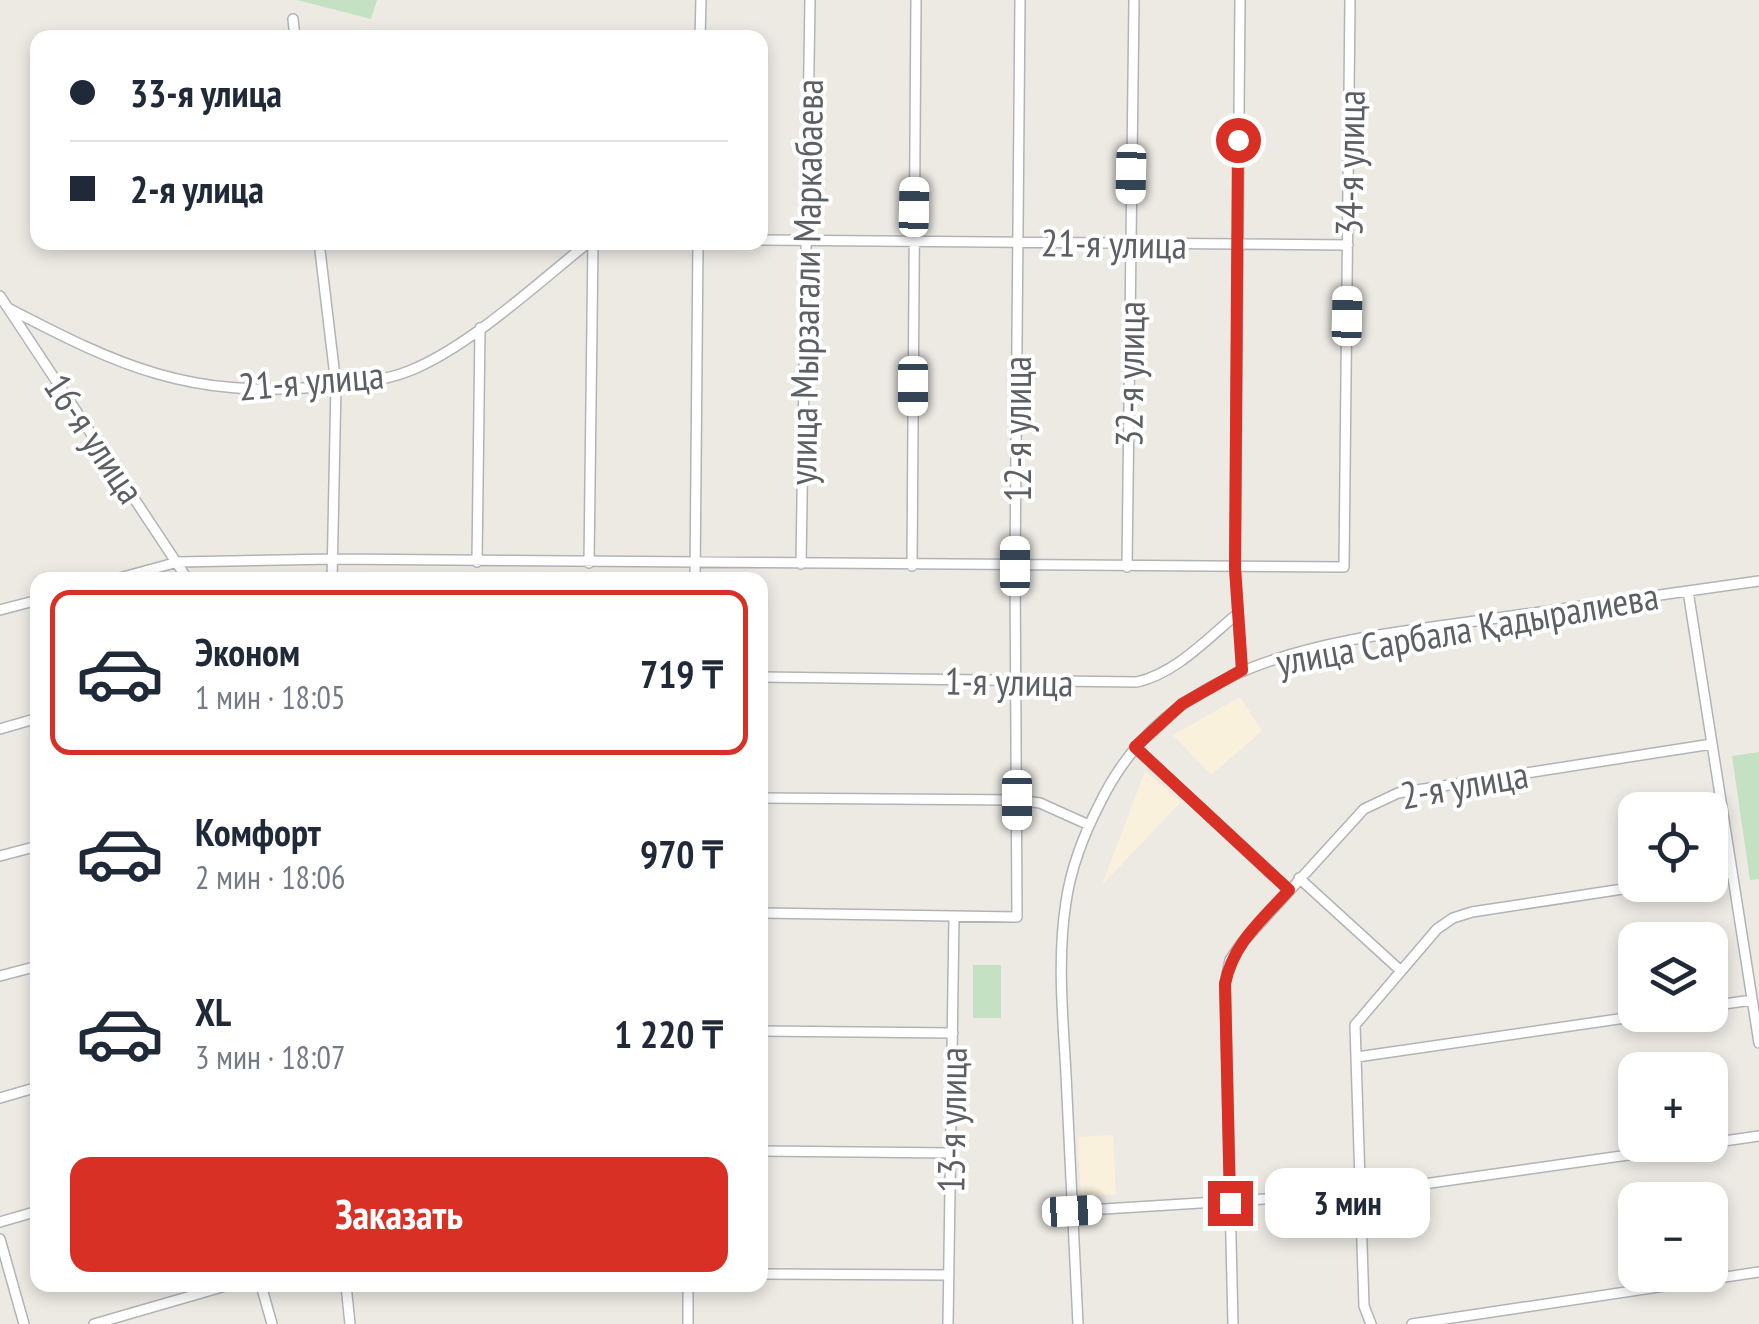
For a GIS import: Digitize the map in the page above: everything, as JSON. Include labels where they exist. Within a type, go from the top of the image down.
[{"type":"street","points":[[700,0],[700,30]]},
{"type":"street","name":"улица Мырзагали Маркабаева","points":[[801,564],[810,0]]},
{"type":"street","points":[[912,566],[916,0]]},
{"type":"street","name":"12-я улица","points":[[954,917],[1018,918],[1015,566],[1020,0]]},
{"type":"street","name":"32-я улица","points":[[1127,567],[1134,0]]},
{"type":"street","points":[[1240,0],[1235,568],[1242,670]]},
{"type":"street","name":"34-я улица","points":[[1235,568],[1344,567],[1350,0]]},
{"type":"street","points":[[293,19],[294,30]]},
{"type":"street","name":"21-я улица","points":[[768,240],[1348,244]]},
{"type":"street","points":[[320,250],[336,385],[332,572]]},
{"type":"street","name":"21-я улица","points":[[8,308],[110,360],[184,382],[269,391],[336,385],[410,371],[480,328],[581,250]]},
{"type":"street","points":[[589,562],[591,250]]},
{"type":"street","points":[[695,572],[698,250]]},
{"type":"street","name":"16-я улица","points":[[0,296],[184,572]]},
{"type":"street","points":[[477,562],[480,328]]},
{"type":"street","points":[[141,572],[178,562],[333,559],[1235,568]]},
{"type":"street","name":"улица Сарбала Қадыралиева","points":[[1078,1324],[1061,974],[1065,904],[1072,869],[1089,825],[1108,785],[1135,747],[1182,704],[1242,670],[1286,654],[1389,633],[1759,581]]},
{"type":"street","points":[[1688,591],[1759,1043]]},
{"type":"street","points":[[0,610],[30,602]]},
{"type":"street","name":"1-я улица","points":[[768,677],[1137,682],[1154,678],[1236,614]]},
{"type":"street","points":[[0,728],[30,720]]},
{"type":"street","name":"2-я улица","points":[[1233,1324],[1225,984],[1230,960],[1240,944],[1364,808],[1398,793],[1712,744]]},
{"type":"street","points":[[1135,747],[1289,890]]},
{"type":"street","points":[[768,798],[1017,800],[1040,803],[1089,825]]},
{"type":"street","points":[[0,856],[30,848]]},
{"type":"street","points":[[1728,873],[1732,872]]},
{"type":"street","points":[[1299,878],[1401,971]]},
{"type":"street","points":[[1371,1324],[1364,1306],[1356,1025],[1437,929],[1453,918],[1618,890]]},
{"type":"street","points":[[768,913],[954,917]]},
{"type":"street","name":"13-я улица","points":[[948,1324],[954,917]]},
{"type":"street","points":[[0,976],[30,968]]},
{"type":"street","points":[[1728,1003],[1752,1000]]},
{"type":"street","points":[[1357,1056],[1618,1019]]},
{"type":"street","points":[[768,1031],[952,1033]]},
{"type":"street","points":[[0,1098],[30,1089]]},
{"type":"street","points":[[1728,1141],[1759,1136]]},
{"type":"street","points":[[768,1151],[951,1153]]},
{"type":"street","points":[[1072,1211],[1360,1193],[1618,1156]]},
{"type":"street","points":[[0,1222],[30,1213]]},
{"type":"street","points":[[0,1239],[24,1324]]},
{"type":"street","points":[[1412,1324],[1759,1272]]},
{"type":"street","points":[[768,1274],[949,1275]]},
{"type":"street","points":[[94,1324],[205,1292]]},
{"type":"street","points":[[263,1292],[272,1324]]},
{"type":"street","points":[[347,1292],[350,1324]]},
{"type":"street","points":[[688,1292],[688,1324]]},
{"type":"shaded area","points":[[1240,697],[1262,731],[1211,775],[1173,735]]},
{"type":"shaded area","points":[[1145,771],[1181,802],[1102,885]]},
{"type":"shaded area","points":[[1113,1135],[1116,1195],[1081,1196],[1078,1137]]},
{"type":"green space","points":[[297,0],[377,0],[371,19]]},
{"type":"green space","points":[[1759,752],[1759,879],[1750,880],[1732,756]]},
{"type":"green space","points":[[973,965],[1001,965],[1001,1018],[973,1018]]},
{"type":"route","points":[[1230,1203],[1225,984],[1230,960],[1240,944],[1289,890],[1135,747],[1182,704],[1242,670],[1235,568],[1238,140]]}]
